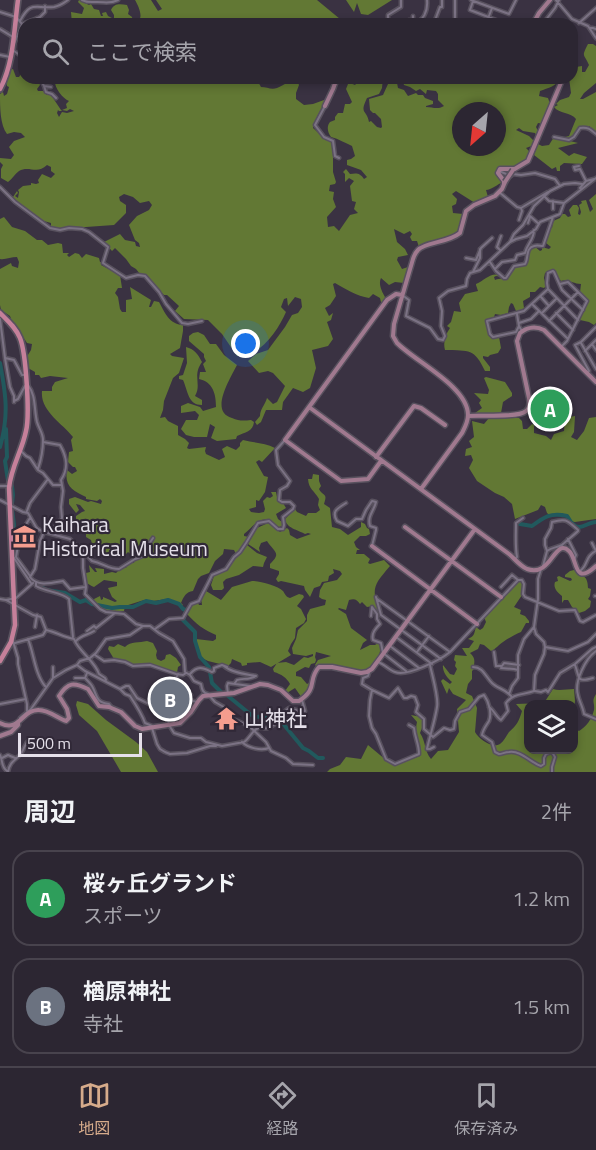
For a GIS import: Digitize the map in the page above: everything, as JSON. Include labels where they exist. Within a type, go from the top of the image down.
[{"type":"main road","points":[[0,87],[6,77],[18,0]]},
{"type":"main road","points":[[0,313],[13,326],[21,341],[28,414],[26,433],[9,486],[15,606],[14,640],[0,661]]},
{"type":"street","points":[[23,18],[27,9],[33,6],[58,6],[68,0]]},
{"type":"street","points":[[82,0],[89,3],[106,3],[118,0]]},
{"type":"street","points":[[388,18],[388,15],[401,7],[401,0]]},
{"type":"street","points":[[422,18],[428,8],[427,0]]},
{"type":"street","points":[[436,18],[442,7],[442,0]]},
{"type":"street","points":[[455,0],[455,18]]},
{"type":"street","points":[[492,18],[470,10],[472,0],[509,14],[516,0]]},
{"type":"street","points":[[489,17],[491,0]]},
{"type":"street","points":[[536,18],[550,0]]},
{"type":"street","points":[[547,18],[557,1]]},
{"type":"street","points":[[557,1],[571,18]]},
{"type":"street","points":[[37,18],[45,12],[45,6]]},
{"type":"street","points":[[579,23],[596,8]]},
{"type":"street","points":[[0,12],[18,19]]},
{"type":"street","points":[[579,23],[596,29]]},
{"type":"street","points":[[590,28],[596,39]]},
{"type":"street","points":[[0,29],[13,37]]},
{"type":"street","points":[[18,38],[11,49],[18,54]]},
{"type":"street","points":[[0,55],[10,57]]},
{"type":"street","points":[[335,84],[315,125],[324,137],[333,141],[335,156],[339,158]]},
{"type":"street","points":[[421,489],[462,433],[468,416],[467,407],[455,389],[397,343],[393,336],[402,295],[417,250],[454,238],[460,233],[466,212],[495,196],[513,170],[528,161],[560,84]]},
{"type":"street","points":[[51,87],[44,86],[46,92],[56,98]]},
{"type":"street","points":[[554,137],[569,140],[583,127],[588,127],[596,134]]},
{"type":"street","points":[[579,166],[574,167],[575,170],[580,169],[586,181]]},
{"type":"street","points":[[499,171],[500,169],[513,170]]},
{"type":"street","points":[[499,171],[505,183]]},
{"type":"street","points":[[499,171],[511,176],[535,173],[555,179],[560,186]]},
{"type":"street","points":[[579,191],[586,181],[595,179]]},
{"type":"street","points":[[155,628],[169,619],[183,618],[190,606],[200,600],[212,575],[226,569],[246,543],[258,522],[269,521],[278,530],[284,527],[282,519],[294,506],[290,502],[279,500],[280,490],[290,481],[278,465],[276,450],[387,300],[396,294],[409,300],[406,316],[430,328],[441,341],[444,336],[439,298],[448,291],[466,286],[470,273],[480,270],[510,242],[527,236],[540,222],[561,213],[564,203],[595,179]]},
{"type":"street","points":[[521,208],[560,186],[582,184]]},
{"type":"street","points":[[0,187],[15,202],[50,228],[82,229],[102,242],[108,247],[103,263],[126,278],[145,276],[182,323],[202,321]]},
{"type":"street","points":[[510,242],[534,206],[550,191]]},
{"type":"street","points":[[499,192],[521,208]]},
{"type":"street","points":[[545,197],[549,201],[564,203]]},
{"type":"street","points":[[553,201],[553,209]]},
{"type":"street","points":[[519,220],[521,208]]},
{"type":"street","points":[[528,223],[529,216]]},
{"type":"street","points":[[529,216],[539,224]]},
{"type":"street","points":[[489,261],[506,278],[514,266],[525,264],[529,249],[545,244],[545,238],[554,217]]},
{"type":"street","points":[[495,269],[502,262],[515,260],[517,255],[525,253],[526,247],[534,237],[534,230]]},
{"type":"street","points":[[500,250],[497,248],[501,236]]},
{"type":"street","points":[[466,258],[476,260],[480,249],[492,238]]},
{"type":"street","points":[[473,272],[480,258],[480,249]]},
{"type":"street","points":[[516,251],[516,254],[519,254]]},
{"type":"street","points":[[578,320],[548,289],[548,273],[554,272],[562,290],[583,310]]},
{"type":"street","points":[[560,284],[568,282],[587,301],[568,339],[561,347]]},
{"type":"street","points":[[548,289],[524,312],[487,321],[490,334],[493,337],[516,332],[518,326],[520,327],[556,299]]},
{"type":"street","points":[[549,321],[579,292]]},
{"type":"street","points":[[540,296],[549,306]]},
{"type":"street","points":[[532,304],[568,339]]},
{"type":"street","points":[[556,313],[573,330]]},
{"type":"street","points":[[468,416],[516,415],[528,410],[530,402],[517,341],[520,333],[517,314]]},
{"type":"street","points":[[0,319],[14,401],[18,399],[26,385],[32,392],[43,442],[38,469]]},
{"type":"street","points":[[520,327],[544,330],[596,382]]},
{"type":"street","points":[[587,373],[589,371],[575,345],[596,327]]},
{"type":"street","points":[[585,351],[596,340]]},
{"type":"street","points":[[581,342],[596,369]]},
{"type":"street","points":[[592,344],[596,350]]},
{"type":"street","points":[[5,358],[14,360],[22,375],[25,375]]},
{"type":"street","points":[[309,406],[525,568],[533,570],[542,568],[560,549],[570,551],[575,567],[583,573],[589,572],[596,566]]},
{"type":"street","points":[[376,457],[414,406],[421,408],[445,425]]},
{"type":"street","points":[[285,440],[341,481],[368,479],[381,461]]},
{"type":"street","points":[[30,576],[44,532],[54,528],[62,518],[61,480],[66,469],[66,456],[60,444],[43,442]]},
{"type":"street","points":[[20,449],[53,485],[61,485]]},
{"type":"street","points":[[27,513],[30,503],[48,479]]},
{"type":"street","points":[[0,486],[9,486]]},
{"type":"street","points":[[0,500],[27,513],[36,527],[44,532],[72,540],[82,553],[85,594],[93,604],[103,611],[124,614],[133,622],[155,628],[173,641],[184,659],[183,667],[188,674],[194,681],[201,684],[203,692],[229,710],[233,719],[249,726],[266,742],[272,752],[286,758],[293,765],[313,765]]},
{"type":"street","points":[[346,503],[335,511],[337,521],[348,525],[356,519],[362,519],[372,501],[376,502],[370,514],[369,523],[370,526],[376,528],[372,546],[477,624]]},
{"type":"street","points":[[31,517],[20,534],[16,557],[34,584]]},
{"type":"street","points":[[515,559],[517,557],[516,523],[523,518]]},
{"type":"street","points":[[534,691],[535,675],[545,647],[534,627],[538,579],[547,551],[544,545],[545,539],[552,522],[564,519],[578,530],[561,545],[547,551]]},
{"type":"street","points":[[405,527],[501,597]]},
{"type":"street","points":[[475,529],[369,671],[368,676],[363,678],[362,684],[389,698],[398,687],[404,698],[414,697],[418,705],[416,712],[424,719],[424,729],[433,737],[444,728],[454,729],[458,714],[469,709],[481,696],[486,697],[490,719],[482,735],[492,742],[495,752],[500,754],[512,751],[541,766],[546,754],[552,752],[555,757],[552,772]]},
{"type":"street","points":[[77,547],[79,546],[92,561],[119,569],[143,556],[153,538]]},
{"type":"street","points":[[568,539],[576,555],[573,561]]},
{"type":"street","points":[[579,571],[584,568],[590,554],[596,551],[592,543]]},
{"type":"street","points":[[12,557],[34,584],[69,599],[74,640],[106,682]]},
{"type":"street","points":[[501,587],[512,575],[522,580],[525,597],[562,611],[575,610],[580,621],[583,622],[596,615]]},
{"type":"street","points":[[377,661],[396,673],[419,668],[441,659],[518,580]]},
{"type":"street","points":[[0,599],[14,598],[34,584],[63,581],[69,589],[86,587]]},
{"type":"street","points":[[441,659],[381,615],[376,597],[450,652]]},
{"type":"street","points":[[6,600],[42,618],[46,630],[44,635],[14,640],[27,711]]},
{"type":"street","points":[[371,616],[372,607],[380,624],[376,628],[373,640],[381,643],[383,653],[406,671]]},
{"type":"street","points":[[87,631],[94,626],[96,628],[115,613]]},
{"type":"street","points":[[35,627],[37,615]]},
{"type":"street","points":[[0,736],[11,732],[18,725],[20,718],[31,709],[53,678],[89,659],[106,639],[130,635],[143,626]]},
{"type":"street","points":[[489,706],[501,720],[508,711],[506,703],[512,686],[518,678],[518,655],[524,639],[534,627]]},
{"type":"street","points":[[46,630],[58,632],[74,640],[94,631]]},
{"type":"street","points":[[545,647],[568,651],[588,642],[596,634]]},
{"type":"street","points":[[417,652],[429,636]]},
{"type":"street","points":[[395,637],[431,664],[438,704],[427,749],[434,747]]},
{"type":"street","points":[[28,639],[46,687]]},
{"type":"street","points":[[389,645],[419,668]]},
{"type":"street","points":[[510,695],[546,690],[548,692],[560,673],[592,649],[596,649]]},
{"type":"street","points":[[596,649],[585,664],[577,686],[583,712],[596,719]]},
{"type":"street","points":[[494,652],[496,666],[502,666],[504,663],[519,665]]},
{"type":"street","points":[[94,654],[104,661],[114,660],[133,666],[150,664],[178,674],[188,674],[199,668],[205,668],[210,672],[214,671],[214,668],[226,666],[228,669],[256,676],[246,680],[237,680],[235,683]]},
{"type":"street","points":[[508,664],[509,669]]},
{"type":"street","points":[[575,664],[580,679]]},
{"type":"street","points":[[77,665],[87,673],[129,695],[145,723],[153,727]]},
{"type":"street","points":[[53,667],[53,678]]},
{"type":"street","points":[[0,723],[9,726],[37,710],[66,721],[69,718],[68,709],[59,696],[67,686],[72,684],[88,689],[99,706],[121,712],[139,728],[180,723],[201,698],[228,694],[265,684],[284,692],[296,702],[302,700],[311,691],[315,672],[319,667],[332,667],[361,673],[369,671]]},
{"type":"street","points":[[473,668],[481,669],[491,682],[510,695]]},
{"type":"street","points":[[501,668],[518,670]]},
{"type":"street","points":[[85,678],[87,673]]},
{"type":"street","points":[[157,708],[162,696],[166,694],[178,674]]},
{"type":"street","points":[[75,678],[85,678],[93,687],[98,700],[109,704],[111,708]]},
{"type":"street","points":[[580,679],[584,681],[593,678]]},
{"type":"street","points":[[175,681],[186,695],[191,695],[189,700],[197,703]]},
{"type":"street","points":[[228,694],[227,684],[231,682],[251,687]]},
{"type":"street","points":[[120,689],[129,686],[137,698],[166,715],[174,734],[201,738],[206,742],[222,746]]},
{"type":"street","points":[[372,690],[369,716],[372,728],[386,759],[395,764],[419,754],[419,744],[414,728],[409,725]]},
{"type":"street","points":[[132,699],[137,698]]},
{"type":"street","points":[[0,704],[26,699]]},
{"type":"street","points":[[153,727],[160,749],[170,754],[187,753],[210,746],[246,741],[259,728],[268,728],[274,723],[281,722],[284,712],[289,708],[305,711],[302,700]]},
{"type":"street","points":[[166,715],[183,711],[191,712]]},
{"type":"street","points":[[8,772],[8,768],[30,739]]},
{"type":"street","points":[[242,742],[246,746],[262,750],[269,748]]},
{"type":"street","points":[[8,772],[3,767],[1,757],[8,755],[15,758]]},
{"type":"green space","points":[[79,0],[91,4],[94,9],[99,10],[101,16],[106,12],[112,18],[72,18],[71,12],[82,14],[84,8],[78,2]]},
{"type":"green space","points":[[135,0],[151,0],[158,11],[162,9],[156,0],[317,0],[339,18],[140,18],[140,10]]},
{"type":"green space","points":[[346,0],[392,0],[368,15],[361,14],[357,3],[354,12]]},
{"type":"green space","points":[[118,4],[127,5],[128,14],[132,17],[114,18],[111,10]]},
{"type":"green space","points":[[588,44],[596,46],[596,83],[580,99],[596,92],[596,132],[589,126],[581,126],[571,139],[565,139],[569,136],[576,119],[554,107],[560,100],[569,97],[570,84],[578,84],[578,67],[582,66],[582,72],[585,72],[589,65],[584,54]]},
{"type":"green space","points":[[13,69],[18,77],[18,84],[40,84],[38,91],[51,95],[62,111],[58,110],[59,117],[62,112],[74,111],[62,110],[67,108],[66,104],[69,101],[55,84],[259,84],[261,87],[273,89],[285,84],[299,84],[296,99],[304,105],[324,100],[325,103],[313,128],[324,138],[333,142],[333,172],[336,182],[330,185],[329,191],[334,192],[333,199],[336,207],[327,217],[328,227],[334,226],[339,231],[350,215],[358,213],[354,209],[356,202],[352,201],[350,186],[354,181],[349,178],[345,182],[343,172],[346,169],[350,174],[358,174],[364,179],[367,177],[361,170],[347,165],[347,160],[355,156],[352,146],[331,137],[328,130],[330,122],[335,120],[338,113],[343,113],[345,104],[352,102],[346,89],[348,84],[382,84],[379,94],[367,98],[364,107],[369,122],[381,128],[381,119],[370,110],[369,99],[383,95],[388,84],[397,84],[398,88],[404,90],[408,96],[416,93],[423,95],[433,101],[433,104],[426,107],[437,108],[444,106],[438,100],[436,91],[427,90],[426,94],[420,89],[416,91],[404,84],[556,84],[540,91],[539,96],[548,98],[550,104],[543,124],[538,123],[536,127],[539,133],[537,137],[535,133],[519,128],[516,130],[529,136],[535,142],[534,145],[526,148],[531,153],[525,161],[514,167],[500,169],[497,173],[503,182],[486,190],[488,197],[475,203],[456,191],[452,194],[457,199],[456,204],[452,206],[453,213],[463,214],[459,229],[453,237],[419,247],[417,241],[412,241],[410,231],[404,234],[394,229],[397,242],[408,255],[398,257],[397,260],[402,269],[408,267],[404,283],[395,282],[389,285],[381,278],[380,285],[385,297],[384,302],[373,294],[369,298],[365,297],[333,284],[336,296],[325,308],[329,316],[333,313],[331,320],[327,322],[333,339],[328,346],[312,350],[316,368],[310,388],[303,392],[293,388],[283,402],[282,410],[266,410],[261,422],[257,425],[255,422],[267,398],[273,404],[277,402],[285,386],[273,373],[268,371],[259,373],[248,361],[256,354],[268,350],[292,315],[298,313],[302,307],[301,299],[295,297],[288,306],[287,298],[284,299],[281,307],[286,312],[267,342],[253,352],[237,356],[222,334],[208,320],[184,319],[175,311],[179,306],[131,266],[115,248],[112,251],[104,242],[120,234],[125,240],[135,242],[136,246],[140,247],[129,225],[137,216],[149,210],[152,205],[149,201],[140,203],[124,194],[119,197],[120,201],[126,205],[126,213],[114,225],[58,229],[51,228],[51,223],[40,220],[13,197],[17,191],[15,196],[18,198],[19,192],[18,190],[23,186],[39,183],[38,180],[42,174],[51,178],[55,174],[51,171],[51,167],[47,165],[36,170],[23,169],[8,182],[1,178],[3,165],[0,158],[11,159],[14,155],[9,147],[14,141],[25,137],[21,133],[7,134],[0,110],[0,94],[3,92],[4,96],[7,94],[9,87],[6,80],[10,70]]},
{"type":"green space","points":[[554,137],[578,143],[558,148],[569,156],[574,153],[587,157],[582,164],[564,163],[560,166],[560,171],[557,171],[556,167],[552,169],[534,155],[538,144],[549,145]]},
{"type":"green space","points":[[596,194],[596,323],[594,325],[580,320],[588,301],[580,292],[581,284],[561,281],[552,270],[545,273],[546,286],[530,292],[530,297],[523,301],[524,308],[520,311],[516,311],[511,303],[508,313],[495,314],[494,317],[485,320],[489,336],[493,339],[499,337],[501,348],[498,353],[488,357],[483,356],[490,371],[485,371],[478,358],[470,352],[445,350],[445,339],[450,328],[447,326],[451,322],[454,311],[461,312],[459,303],[465,294],[478,291],[476,284],[489,276],[499,275],[503,277],[496,276],[495,280],[505,278],[515,266],[528,263],[528,253],[525,253],[529,245],[532,244],[540,251],[542,247],[549,249],[551,247],[546,243],[546,238],[553,221],[560,218],[562,214],[571,216],[569,210],[573,205],[577,205],[580,215],[581,201],[586,200],[590,212],[593,209],[589,200]]},
{"type":"green space","points":[[4,217],[12,227],[25,231],[37,240],[42,240],[48,245],[62,244],[63,253],[69,253],[67,255],[69,257],[75,253],[82,258],[86,254],[99,258],[101,265],[120,275],[122,288],[118,288],[115,293],[122,312],[126,312],[126,300],[132,299],[130,287],[151,300],[149,307],[154,301],[159,302],[174,323],[183,325],[180,348],[170,354],[184,358],[179,373],[173,378],[160,418],[165,417],[178,426],[178,435],[189,443],[187,448],[206,447],[206,454],[219,460],[225,457],[222,449],[227,446],[236,450],[243,440],[275,448],[262,462],[259,460],[256,462],[264,476],[268,477],[265,492],[259,501],[256,500],[256,507],[249,509],[251,512],[264,512],[263,501],[273,496],[271,492],[276,492],[278,502],[283,503],[286,508],[276,514],[282,526],[279,527],[266,520],[256,523],[244,534],[249,537],[238,553],[224,549],[223,554],[215,561],[209,573],[198,579],[193,591],[186,595],[181,606],[167,599],[144,600],[125,606],[124,611],[111,612],[95,604],[94,599],[100,596],[101,600],[103,597],[117,601],[112,597],[108,588],[117,586],[117,582],[104,580],[94,587],[90,585],[84,575],[90,572],[89,565],[95,572],[97,572],[95,568],[104,569],[104,574],[116,573],[130,563],[134,563],[134,560],[128,552],[122,558],[106,555],[86,537],[84,528],[77,527],[76,516],[85,511],[76,504],[79,510],[76,513],[69,504],[69,499],[75,497],[101,504],[102,501],[86,499],[68,484],[67,470],[72,474],[77,471],[68,462],[69,452],[73,451],[71,440],[73,437],[48,411],[42,398],[42,391],[52,391],[55,382],[68,378],[50,376],[41,378],[28,368],[26,358],[32,344],[27,343],[10,316],[1,310],[0,269],[11,263],[12,266],[18,268],[19,262],[17,257],[0,259],[0,219]]},
{"type":"green space","points":[[198,332],[204,335],[210,344],[216,344],[224,355],[237,365],[223,394],[222,409],[225,415],[232,418],[254,422],[250,430],[237,436],[236,439],[217,441],[211,438],[215,427],[210,424],[207,437],[186,435],[181,429],[186,420],[197,420],[199,415],[195,411],[181,413],[181,406],[188,403],[200,407],[203,411],[216,407],[213,389],[208,383],[199,379],[200,372],[206,372],[203,364],[206,361],[204,354],[189,341],[189,336]]},
{"type":"green space","points":[[186,347],[196,352],[202,362],[199,367],[198,388],[195,396],[202,400],[202,405],[191,400],[183,380],[179,379],[187,363]]},
{"type":"green space","points":[[484,378],[505,382],[512,393],[512,396],[503,402],[501,413],[475,413],[482,408],[479,403],[481,400],[474,393],[488,394],[489,390]]},
{"type":"green space","points":[[575,416],[574,432],[571,437],[577,440],[584,431],[589,418],[596,417],[596,519],[569,521],[565,516],[551,516],[541,505],[538,510],[515,519],[512,504],[477,481],[469,468],[473,460],[471,455],[465,456],[466,449],[472,447],[469,441],[474,437],[472,421],[484,424],[489,418],[519,418],[523,429],[527,429],[532,424],[534,433],[551,440],[554,434],[564,431],[565,418]]},
{"type":"green space","points":[[313,474],[319,475],[321,486],[319,489],[325,496],[324,504],[330,508],[332,527],[348,535],[361,527],[361,522],[365,524],[370,534],[360,536],[354,542],[360,550],[357,550],[356,554],[364,554],[370,559],[368,563],[370,564],[384,560],[390,566],[375,588],[375,598],[380,614],[373,606],[367,607],[354,599],[349,600],[346,610],[338,609],[346,614],[351,628],[367,640],[360,650],[378,643],[380,645],[380,653],[376,662],[362,672],[327,665],[317,667],[315,665],[318,660],[331,656],[316,652],[315,663],[309,668],[305,667],[296,672],[296,676],[301,677],[311,686],[302,698],[295,688],[287,693],[285,691],[290,684],[284,676],[274,672],[273,669],[277,663],[286,662],[294,665],[304,657],[313,656],[313,654],[306,656],[293,654],[292,648],[298,630],[307,621],[310,609],[325,605],[326,600],[319,597],[324,583],[337,580],[342,574],[333,569],[334,573],[329,576],[328,581],[322,582],[320,586],[314,588],[310,597],[304,586],[278,582],[276,579],[279,571],[270,568],[276,552],[267,541],[261,543],[260,552],[248,544],[257,528],[268,523],[280,532],[287,528],[290,535],[297,539],[311,534],[305,534],[293,528],[285,519],[295,509],[306,516],[308,513],[316,513],[320,510],[319,499],[308,479],[312,479]]},
{"type":"green space","points":[[247,545],[267,557],[263,567],[253,566],[239,575],[226,579],[222,590],[213,590],[211,585],[214,576],[227,570]]},
{"type":"green space","points":[[574,570],[584,577],[588,588],[591,589],[588,599],[591,601],[590,607],[579,613],[568,600],[562,603],[562,596],[555,586],[559,576],[572,580],[565,575]]},
{"type":"green space","points":[[252,581],[277,587],[290,598],[299,594],[303,595],[304,597],[297,606],[306,619],[296,628],[295,638],[288,651],[291,655],[271,667],[260,662],[247,663],[242,666],[241,663],[232,659],[228,666],[200,657],[196,639],[213,641],[216,635],[200,626],[187,614],[190,606],[198,603],[202,605],[201,598],[206,591],[221,600],[232,587]]},
{"type":"green space","points":[[518,581],[521,581],[524,586],[522,595],[514,607],[521,610],[520,614],[525,616],[529,623],[526,623],[521,632],[493,650],[480,644],[478,649],[470,653],[474,660],[472,666],[474,669],[466,693],[472,696],[477,708],[475,732],[479,738],[493,745],[500,744],[520,718],[522,711],[516,704],[524,704],[524,754],[578,754],[578,730],[590,720],[596,694],[596,772],[327,772],[340,765],[346,757],[361,759],[368,745],[395,765],[420,756],[417,722],[411,715],[426,718],[420,733],[431,759],[438,751],[448,750],[459,732],[457,709],[466,700],[453,694],[449,688],[447,694],[441,681],[443,679],[450,684],[452,682],[445,674],[443,665],[450,674],[454,675],[457,669],[455,655],[467,656],[462,648],[469,648],[474,641],[468,639],[473,635],[476,627],[480,630],[483,628],[486,622],[484,617]]},
{"type":"green space","points":[[147,641],[153,643],[157,651],[157,659],[161,661],[170,654],[176,658],[181,665],[177,673],[150,664],[135,666],[114,659],[108,649],[109,646],[114,647],[118,644],[125,647],[132,643]]},
{"type":"green space","points":[[553,689],[574,689],[575,700],[546,700]]},
{"type":"green space","points":[[77,701],[88,704],[136,742],[147,752],[158,772],[121,772],[97,731],[79,715]]},
{"type":"waterway","points":[[0,363],[6,405],[5,425],[0,447]]},
{"type":"waterway","points":[[6,429],[7,457],[5,461],[8,481]]},
{"type":"waterway","points":[[12,486],[12,504]]},
{"type":"waterway","points":[[12,509],[14,554],[35,584],[47,590],[65,593],[80,602],[86,600],[92,604],[112,608],[133,607],[146,601],[156,603],[168,600],[179,604],[186,610],[185,614]]},
{"type":"waterway","points":[[520,524],[532,526],[552,515],[567,516],[578,527],[596,522]]},
{"type":"waterway","points":[[184,618],[183,620],[195,632],[200,657],[209,667],[212,683],[221,692]]},
{"type":"waterway","points":[[228,696],[255,717],[271,716],[280,720],[303,748],[318,758],[323,758]]},
{"type":"place","name":"桜ヶ丘グランド","points":[[550,409]]},
{"type":"place","name":"Kaihara Historical Museum","points":[[24,537]]},
{"type":"place","name":"楢原神社","points":[[170,699]]},
{"type":"place","name":"山神社","points":[[226,719]]}]
